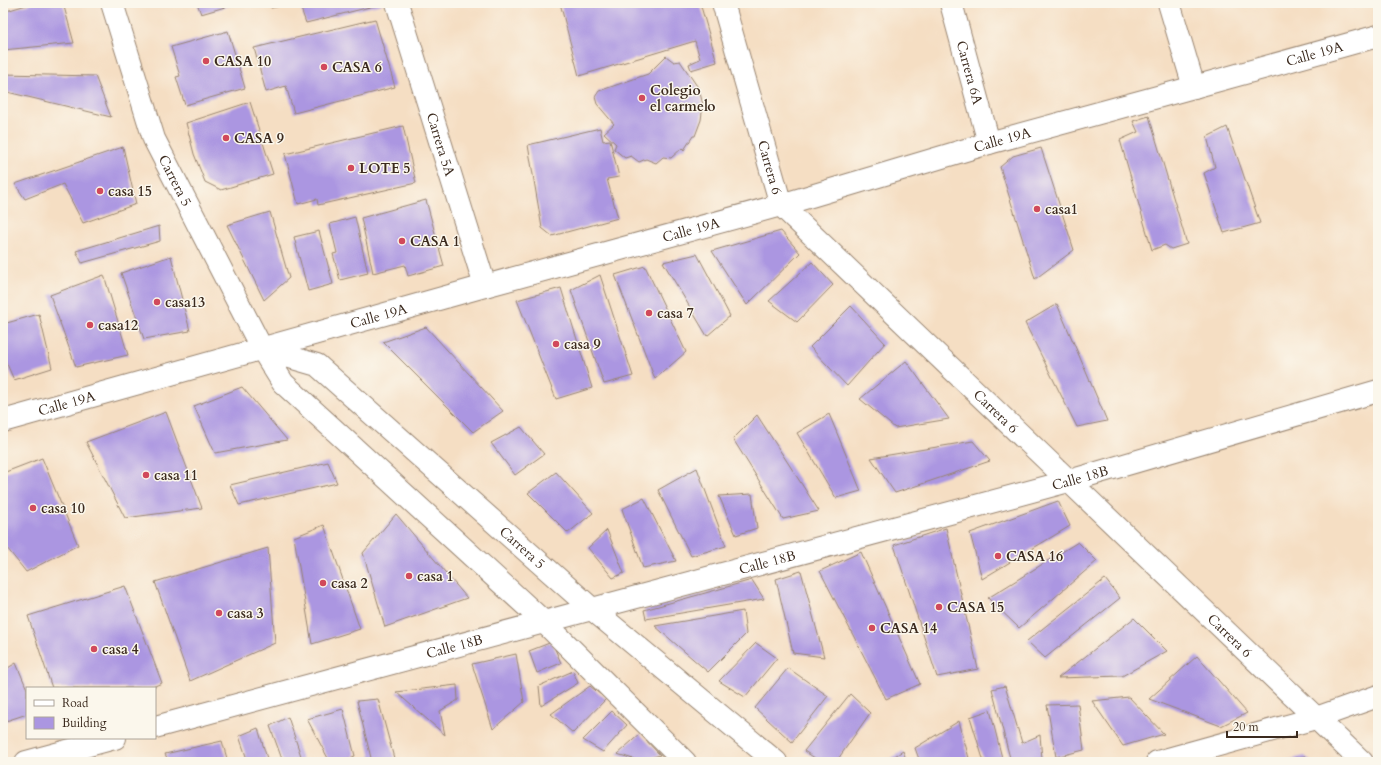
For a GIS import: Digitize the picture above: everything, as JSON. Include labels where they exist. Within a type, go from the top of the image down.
[{"type":"street","name":"Carrera 5","points":[[112,3],[154,139],[262,349],[283,383],[544,622],[685,762]]},
{"type":"street","name":"Carrera 5A","points":[[397,3],[485,286]]},
{"type":"street","name":"Carrera 6","points":[[723,3],[781,205],[1362,762]]},
{"type":"street","name":"Carrera 6A","points":[[951,3],[989,143]]},
{"type":"street","points":[[1169,3],[1194,88]]},
{"type":"street","name":"Calle 19A","points":[[3,422],[485,286],[781,205],[989,143],[1194,88],[1378,36]]},
{"type":"street","name":"Carrera 5","points":[[262,349],[317,365],[592,609],[776,762]]},
{"type":"street","name":"Calle 18B","points":[[156,727],[1070,481],[1378,392]]},
{"type":"street","points":[[1157,762],[1316,718],[1378,696]]},
{"type":"street","points":[[26,762],[111,739]]},
{"type":"building","points":[[33,3],[63,3],[74,43],[3,50],[3,12]]},
{"type":"building","points":[[197,3],[239,3],[201,14]]},
{"type":"building","points":[[270,3],[291,3],[291,4],[271,8]]},
{"type":"building","points":[[299,3],[382,3],[382,4],[306,23]]},
{"type":"building","points":[[560,3],[700,3],[717,62],[691,70],[689,64],[700,59],[695,41],[579,76]]},
{"type":"building","name":"CASA 6","points":[[375,19],[395,87],[294,113],[286,86],[266,92],[254,48]]},
{"type":"building","name":"CASA 10","points":[[228,31],[245,88],[185,105],[176,77],[180,76],[171,47]]},
{"type":"building","points":[[666,56],[674,62],[680,61],[699,89],[703,105],[701,120],[695,136],[693,136],[684,150],[682,148],[671,158],[663,157],[656,163],[646,159],[639,162],[631,156],[625,158],[614,149],[616,144],[604,133],[614,124],[597,104],[595,97],[599,91],[648,74]]},
{"type":"building","points":[[3,74],[95,76],[111,117],[3,91]]},
{"type":"building","name":"CASA 9","points":[[250,102],[273,174],[221,190],[205,182],[194,154],[186,123]]},
{"type":"building","points":[[1149,116],[1187,244],[1171,249],[1165,245],[1152,250],[1120,140],[1138,132],[1133,121]]},
{"type":"building","name":"LOTE 5","points":[[403,126],[416,183],[318,205],[317,199],[298,204],[285,154]]},
{"type":"building","points":[[1227,127],[1260,223],[1224,233],[1204,173],[1215,167],[1207,137]]},
{"type":"building","points":[[600,128],[603,141],[610,140],[619,177],[607,179],[618,218],[552,236],[542,228],[528,145]]},
{"type":"building","name":"casa 15","points":[[123,147],[136,204],[83,223],[63,184],[25,199],[15,184]]},
{"type":"building","name":"casa1","points":[[1041,148],[1074,250],[1035,279],[1000,167],[1013,156]]},
{"type":"building","name":"CASA 1","points":[[426,200],[444,266],[408,276],[405,265],[373,273],[361,218]]},
{"type":"building","points":[[270,212],[289,278],[264,300],[227,225]]},
{"type":"building","points":[[355,217],[368,273],[340,280],[333,254],[337,253],[330,224]]},
{"type":"building","points":[[159,226],[160,241],[82,263],[76,251]]},
{"type":"building","points":[[319,231],[333,284],[308,291],[294,237]]},
{"type":"building","points":[[781,231],[800,253],[747,305],[712,251]]},
{"type":"building","points":[[697,254],[730,316],[707,336],[663,262]]},
{"type":"building","name":"casa13","points":[[171,256],[190,331],[144,339],[121,273]]},
{"type":"building","points":[[812,262],[833,285],[797,322],[769,301]]},
{"type":"building","name":"casa 7","points":[[645,266],[686,352],[655,379],[615,275]]},
{"type":"building","name":"casa12","points":[[104,275],[128,355],[76,367],[50,295]]},
{"type":"building","points":[[600,275],[633,376],[604,384],[571,290]]},
{"type":"building","name":"casa 9","points":[[561,288],[592,388],[556,399],[517,300]]},
{"type":"building","points":[[1057,304],[1107,421],[1077,427],[1025,323]]},
{"type":"building","points":[[851,306],[885,343],[847,386],[810,347]]},
{"type":"building","points":[[39,314],[52,368],[14,380],[3,355],[3,324]]},
{"type":"building","points":[[426,327],[503,411],[473,432],[383,342]]},
{"type":"building","points":[[906,361],[949,419],[895,428],[860,399]]},
{"type":"building","points":[[242,387],[287,440],[215,453],[194,406]]},
{"type":"building","name":"casa 11","points":[[166,412],[202,508],[125,518],[86,442]]},
{"type":"building","points":[[829,414],[861,491],[836,498],[797,433]]},
{"type":"building","points":[[757,415],[819,511],[783,519],[733,439]]},
{"type":"building","points":[[521,427],[544,454],[515,475],[491,443]]},
{"type":"building","points":[[973,441],[990,461],[895,493],[871,458]]},
{"type":"building","name":"casa 10","points":[[42,458],[78,545],[26,572],[3,543],[3,473]]},
{"type":"building","points":[[328,462],[337,483],[239,505],[230,485]]},
{"type":"building","points":[[697,468],[726,546],[691,556],[658,490]]},
{"type":"building","points":[[556,472],[593,513],[568,533],[528,493]]},
{"type":"building","points":[[752,494],[757,528],[736,535],[719,496]]},
{"type":"building","points":[[644,498],[676,561],[643,568],[622,509]]},
{"type":"building","name":"CASA 16","points":[[1058,501],[1070,526],[982,579],[970,533]]},
{"type":"building","name":"casa 1","points":[[396,514],[467,598],[385,627],[363,553]]},
{"type":"building","name":"casa 2","points":[[324,525],[360,629],[312,644],[294,537]]},
{"type":"building","name":"CASA 15","points":[[946,528],[978,669],[937,677],[894,545]]},
{"type":"building","points":[[607,530],[624,573],[613,578],[588,548]]},
{"type":"building","points":[[1078,542],[1097,561],[1019,628],[988,598]]},
{"type":"building","name":"casa 3","points":[[268,548],[275,643],[190,681],[155,582]]},
{"type":"building","name":"CASA 14","points":[[861,552],[920,684],[886,699],[820,571]]},
{"type":"building","points":[[801,571],[824,657],[793,653],[776,579]]},
{"type":"building","points":[[1105,579],[1120,598],[1045,658],[1027,641]]},
{"type":"building","points":[[752,580],[764,599],[646,619],[644,610]]},
{"type":"building","name":"casa 4","points":[[125,586],[162,683],[152,687],[52,687],[28,616]]},
{"type":"building","points":[[743,611],[746,634],[708,672],[655,626]]},
{"type":"building","points":[[1134,618],[1167,651],[1122,676],[1058,678]]},
{"type":"building","points":[[552,642],[561,663],[537,673],[529,651]]},
{"type":"building","points":[[756,643],[777,658],[745,697],[719,681]]},
{"type":"building","points":[[516,654],[524,702],[493,729],[472,664]]},
{"type":"building","points":[[1197,656],[1247,713],[1221,726],[1149,699]]},
{"type":"building","points":[[16,663],[26,687],[26,714],[3,722],[3,671]]},
{"type":"building","points":[[788,668],[828,696],[792,742],[755,708]]},
{"type":"building","points":[[573,671],[578,683],[541,706],[539,686]]},
{"type":"building","points":[[457,685],[458,700],[440,711],[445,735],[396,692]]},
{"type":"building","points":[[590,686],[606,699],[573,733],[551,714]]},
{"type":"building","points":[[1005,686],[1022,743],[1040,735],[1042,759],[1029,762],[1011,762],[992,689]]},
{"type":"building","points":[[850,694],[870,713],[836,762],[821,762],[804,751]]},
{"type":"building","points":[[1129,697],[1164,734],[1123,746],[1092,701]]},
{"type":"building","points":[[378,699],[395,762],[372,762],[357,701]]},
{"type":"building","points":[[1078,704],[1084,750],[1056,757],[1047,705]]},
{"type":"building","points":[[343,709],[355,756],[337,762],[330,762],[307,719]]},
{"type":"building","points":[[990,710],[1003,762],[984,762],[970,717]]},
{"type":"building","points":[[612,711],[627,725],[603,752],[583,740]]},
{"type":"building","points":[[288,717],[303,762],[283,762],[270,726]]},
{"type":"building","points":[[959,721],[970,762],[920,762],[915,748]]},
{"type":"building","points":[[258,728],[268,762],[248,762],[239,736]]},
{"type":"building","points":[[640,734],[660,755],[640,761],[617,754]]},
{"type":"building","points":[[222,741],[228,762],[169,762],[165,754]]},
{"type":"building","points":[[903,751],[907,762],[885,762]]},
{"type":"building","points":[[1305,756],[1311,762],[1283,762],[1283,761]]},
{"type":"place","name":"CASA 10","points":[[206,61]]},
{"type":"place","name":"CASA 6","points":[[324,67]]},
{"type":"place","name":"Colegio el carmelo","points":[[642,98]]},
{"type":"place","name":"CASA 9","points":[[226,138]]},
{"type":"place","name":"LOTE 5","points":[[351,168]]},
{"type":"place","name":"casa 15","points":[[100,191]]},
{"type":"place","name":"casa1","points":[[1037,209]]},
{"type":"place","name":"CASA 1","points":[[402,241]]},
{"type":"place","name":"casa13","points":[[157,302]]},
{"type":"place","name":"casa 7","points":[[649,313]]},
{"type":"place","name":"casa12","points":[[90,325]]},
{"type":"place","name":"casa 9","points":[[556,344]]},
{"type":"place","name":"casa 11","points":[[146,475]]},
{"type":"place","name":"casa 10","points":[[33,508]]},
{"type":"place","name":"CASA 16","points":[[998,556]]},
{"type":"place","name":"casa 1","points":[[409,576]]},
{"type":"place","name":"casa 2","points":[[323,583]]},
{"type":"place","name":"CASA 15","points":[[939,607]]},
{"type":"place","name":"casa 3","points":[[219,613]]},
{"type":"place","name":"CASA 14","points":[[872,628]]},
{"type":"place","name":"casa 4","points":[[94,649]]}]
